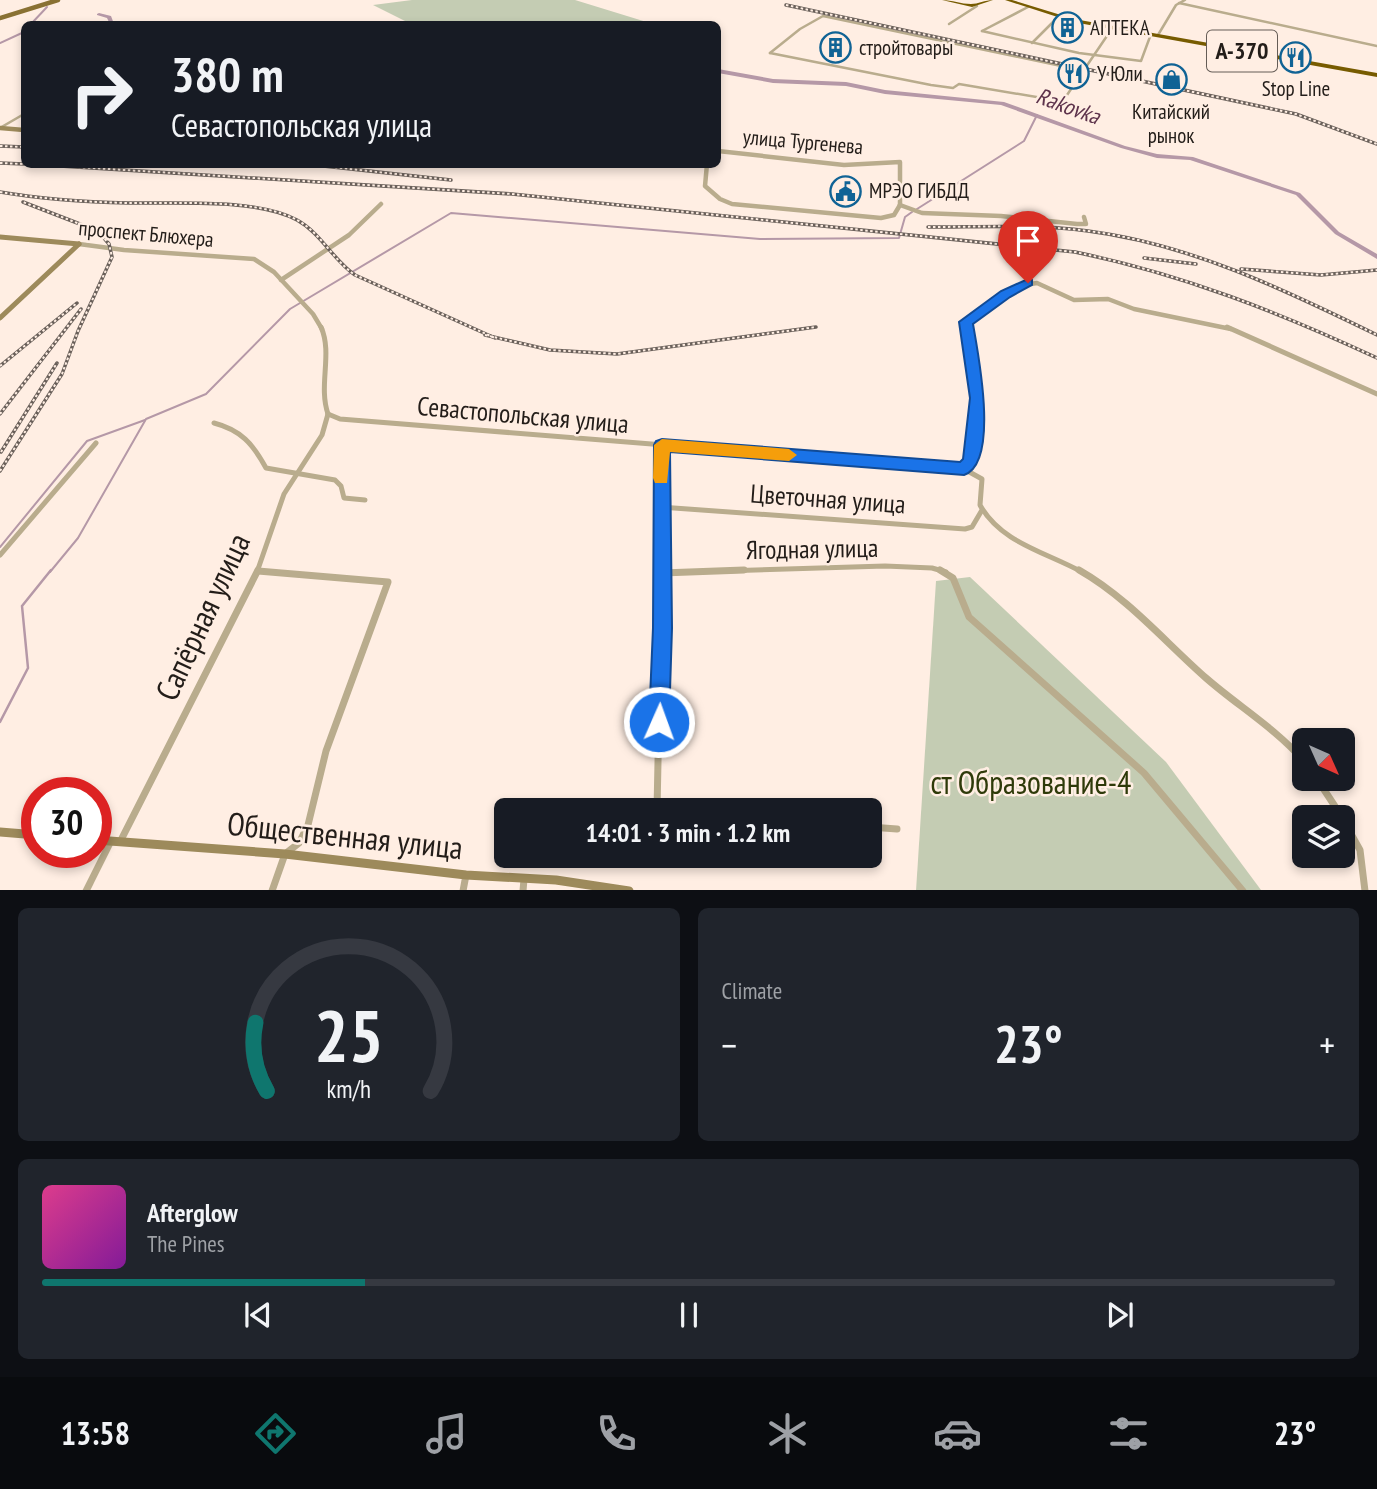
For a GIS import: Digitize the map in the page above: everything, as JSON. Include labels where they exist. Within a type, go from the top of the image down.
[{"type":"highway","points":[[944,0],[977,6],[991,0]]},
{"type":"highway","name":"А-370","points":[[1007,0],[1058,17],[1377,75]]},
{"type":"main road","points":[[0,18],[58,0]]},
{"type":"main road","points":[[0,128],[21,130]]},
{"type":"main road","name":"проспект Блюхера","points":[[0,237],[79,244]]},
{"type":"main road","points":[[0,318],[79,244]]},
{"type":"main road","points":[[0,832],[21,834]]},
{"type":"main road","name":"Общественная улица","points":[[112,841],[285,854],[620,890]]},
{"type":"street","points":[[1028,7],[982,30],[1092,55],[1142,61],[1154,35],[1179,3],[1185,0]]},
{"type":"street","points":[[1179,3],[1377,46]]},
{"type":"street","points":[[949,24],[977,6]]},
{"type":"street","points":[[1085,71],[823,16],[800,29],[770,53],[931,85],[953,88],[959,84],[1054,101],[1065,98],[1085,71],[1092,55],[1113,27]]},
{"type":"street","points":[[1032,43],[1058,17]]},
{"type":"street","points":[[0,128],[21,116]]},
{"type":"street","name":"улица Тургенева","points":[[721,151],[844,165],[900,162],[900,205]]},
{"type":"street","points":[[707,168],[705,186],[720,199],[732,204],[881,218],[894,215],[900,205],[922,213],[1001,216],[1077,224],[1086,224],[1084,217]]},
{"type":"street","points":[[281,280],[349,235],[381,204]]},
{"type":"street","name":"проспект Блюхера","points":[[79,244],[124,250],[257,259],[274,270],[322,329],[324,350],[321,388],[328,414]]},
{"type":"street","points":[[1292,747],[1207,679],[1141,614],[1093,578],[1002,531],[982,510],[982,478],[964,469],[971,462],[978,398],[966,322],[1018,286],[1032,282],[1074,300],[1108,299],[1134,309],[1207,320],[1237,330],[1377,394]]},
{"type":"street","name":"Севастопольская улица","points":[[328,414],[353,420],[964,469]]},
{"type":"street","name":"Сапёрная улица","points":[[87,890],[116,841],[258,570],[273,521],[296,474],[322,435],[328,414]]},
{"type":"street","points":[[214,423],[233,428],[253,443],[266,468],[335,480],[341,486],[344,498],[365,500]]},
{"type":"street","points":[[0,555],[96,443]]},
{"type":"street","points":[[657,798],[662,445]]},
{"type":"street","name":"Цветочная улица","points":[[660,507],[965,529],[972,527],[982,510]]},
{"type":"street","name":"Ягодная улица","points":[[662,573],[915,566],[942,569],[950,574],[970,617],[1144,773],[1242,890]]},
{"type":"street","points":[[258,570],[388,582],[326,751],[308,825],[299,844],[285,854],[272,890]]},
{"type":"street","points":[[882,828],[897,829]]},
{"type":"street","points":[[1355,841],[1360,850],[1365,890]]},
{"type":"street","points":[[463,890],[466,875]]},
{"type":"street","points":[[523,879],[523,890]]},
{"type":"green space","points":[[412,0],[575,0],[643,21],[405,21],[373,5]]},
{"type":"green space","name":"ст Образование-4","points":[[970,577],[1166,762],[1261,890],[916,890],[936,581]]},
{"type":"waterway","points":[[34,21],[47,7]]},
{"type":"waterway","name":"Rakovka","points":[[99,14],[109,17],[111,21]]},
{"type":"waterway","points":[[0,43],[21,33]]},
{"type":"waterway","name":"Rakovka","points":[[721,72],[773,81],[846,84],[885,92],[1002,103],[1123,147],[1157,156],[1191,158],[1298,194],[1337,233],[1377,257]]},
{"type":"waterway","points":[[917,209],[1024,141],[1037,115]]},
{"type":"waterway","points":[[50,572],[78,538],[146,419],[206,394],[290,309],[451,213],[760,239],[899,238],[905,217],[912,212]]},
{"type":"waterway","points":[[0,547],[87,441],[145,420]]},
{"type":"waterway","points":[[0,722],[28,668],[22,606],[51,570]]},
{"type":"railway","points":[[786,5],[1296,114],[1377,144]]},
{"type":"railway","points":[[0,146],[21,147]]},
{"type":"railway","points":[[0,163],[21,164]]},
{"type":"railway","points":[[93,168],[512,194],[1075,252],[1153,271],[1229,296],[1377,358]]},
{"type":"railway","points":[[342,168],[451,180]]},
{"type":"railway","points":[[0,192],[96,202],[238,205],[280,213],[305,225],[355,275],[492,337]]},
{"type":"railway","points":[[0,471],[62,374],[78,331],[112,257],[109,244],[98,231],[23,202]]},
{"type":"railway","points":[[928,227],[1048,227],[1126,237],[1163,246],[1236,271],[1377,335]]},
{"type":"railway","points":[[1144,258],[1196,264]]},
{"type":"railway","points":[[1241,269],[1321,275],[1377,270]]},
{"type":"railway","points":[[0,366],[77,303]]},
{"type":"railway","points":[[0,414],[81,309]]},
{"type":"railway","points":[[492,337],[550,350],[617,354],[816,327]]},
{"type":"railway","points":[[485,335],[492,337]]},
{"type":"railway","points":[[1,452],[57,363]]},
{"type":"slow traffic","points":[[661,478],[662,445],[789,455]]},
{"type":"place","name":"АПТЕКА","points":[[1067,28]]},
{"type":"place","name":"стройтовары","points":[[836,48]]},
{"type":"place","name":"Stop Line","points":[[1296,57]]},
{"type":"place","name":"У Юли","points":[[1074,74]]},
{"type":"place","name":"Китайский рынок","points":[[1171,80]]},
{"type":"place","name":"МРЭО ГИБДД","points":[[846,191]]},
{"type":"route","points":[[659,722],[662,445],[964,469],[971,462],[978,398],[966,322],[1018,286],[1028,283]]}]
